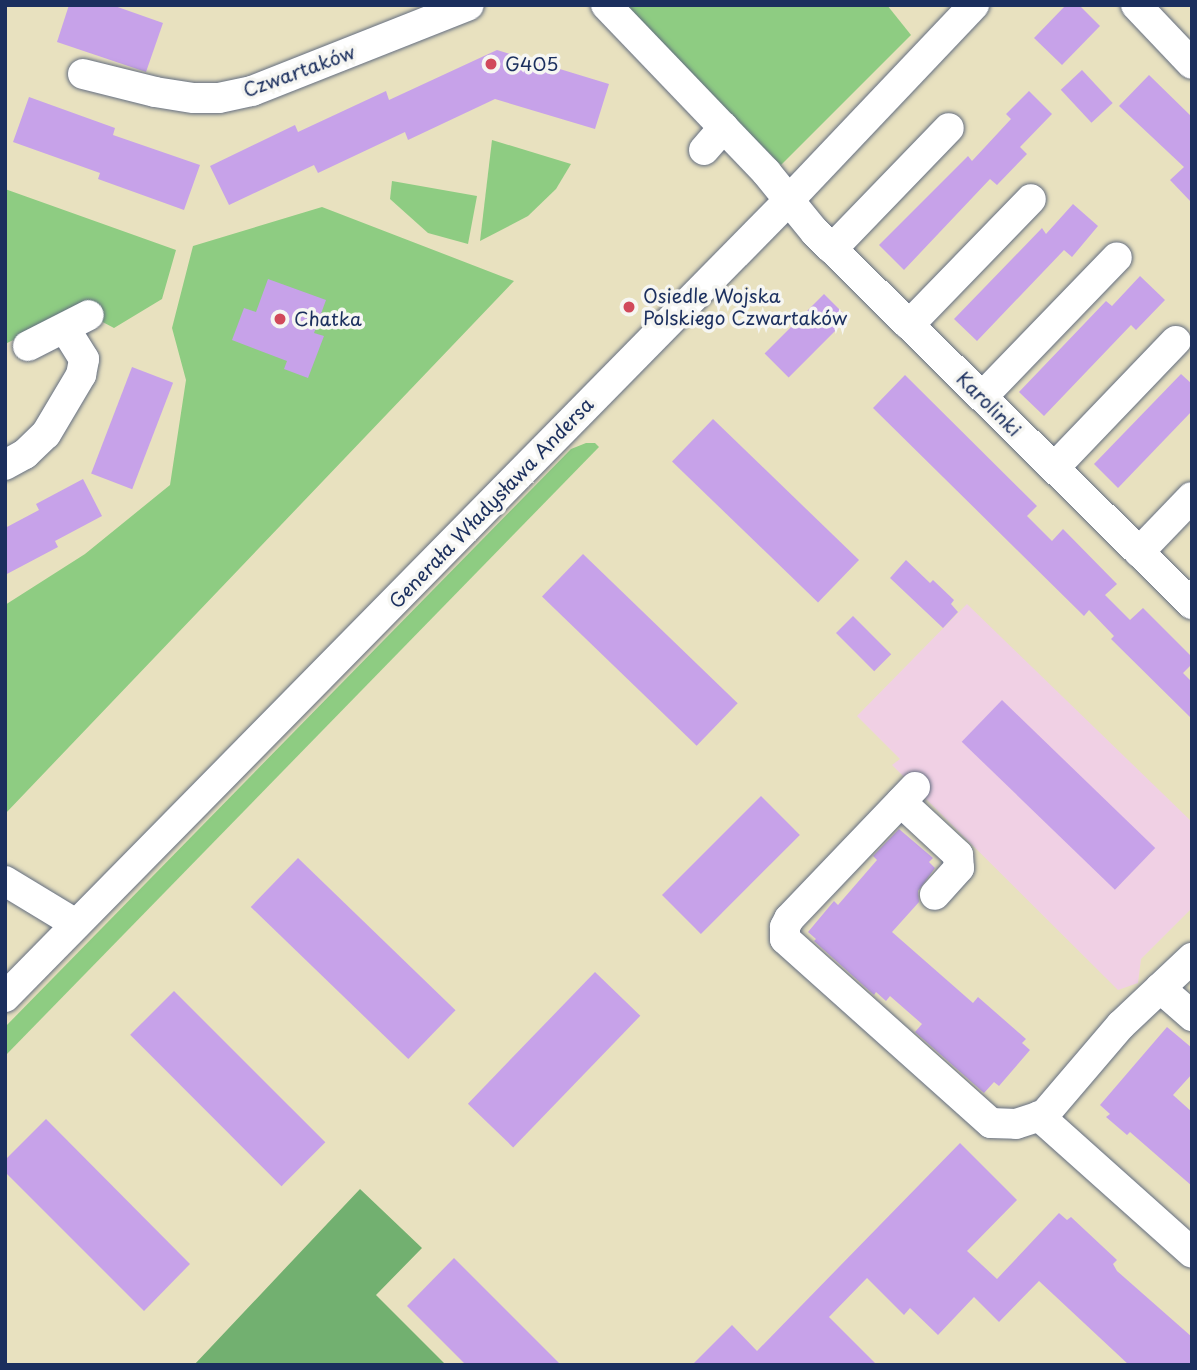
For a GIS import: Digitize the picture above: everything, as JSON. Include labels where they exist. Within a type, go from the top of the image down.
[{"type":"street","name":"Czwartaków","points":[[83,74],[194,99],[219,98],[251,91],[469,5]]},
{"type":"street","points":[[606,5],[724,127],[789,200]]},
{"type":"street","name":"Generała Władysława Andersa","points":[[5,998],[789,200],[974,5]]},
{"type":"street","points":[[1136,5],[1192,64]]},
{"type":"street","points":[[704,150],[724,127]]},
{"type":"street","points":[[832,249],[949,128]]},
{"type":"street","points":[[909,325],[1031,199]]},
{"type":"street","name":"Karolinki","points":[[789,200],[832,249],[1192,604]]},
{"type":"street","points":[[982,397],[1117,257]]},
{"type":"street","points":[[5,465],[25,454],[46,434],[81,375],[84,359],[77,321],[28,345]]},
{"type":"street","points":[[1054,468],[1176,341]]},
{"type":"street","points":[[1139,552],[1192,496]]},
{"type":"street","points":[[935,895],[959,868],[958,855],[908,794],[789,919],[785,927],[785,939],[991,1123],[1016,1124],[1044,1115],[1121,1025],[1192,958]]},
{"type":"street","points":[[5,881],[76,924]]},
{"type":"street","points":[[1160,988],[1192,1016]]},
{"type":"street","points":[[1039,1116],[1192,1253]]},
{"type":"shaded area","points":[[967,604],[1192,822],[1192,908],[1141,959],[1138,983],[1118,990],[892,765],[900,759],[857,716]]},
{"type":"green space","points":[[621,5],[887,5],[911,35],[781,165]]},
{"type":"green space","points":[[492,140],[571,164],[556,189],[528,216],[480,241]]},
{"type":"green space","points":[[392,181],[477,196],[468,244],[428,233],[390,199]]},
{"type":"green space","points":[[5,189],[176,250],[162,299],[114,328],[78,309],[5,344]]},
{"type":"green space","points":[[322,207],[514,281],[5,814],[5,605],[85,554],[170,485],[186,380],[172,328],[193,246]]},
{"type":"green space","points":[[586,443],[595,443],[599,447],[5,1056],[5,1027],[571,449]]},
{"type":"green space","points":[[360,1189],[422,1248],[376,1295],[446,1365],[194,1365]]},
{"type":"building","points":[[69,5],[112,5],[163,23],[146,72],[57,42]]},
{"type":"building","points":[[1066,5],[1079,5],[1100,26],[1062,65],[1034,38]]},
{"type":"building","points":[[497,50],[609,84],[595,129],[495,99],[408,140],[405,132],[318,173],[314,165],[229,205],[210,166],[295,125],[298,132],[386,91],[389,100]]},
{"type":"building","points":[[1082,70],[1113,103],[1091,123],[1061,90]]},
{"type":"building","points":[[1149,75],[1192,117],[1192,203],[1170,180],[1184,167],[1119,106]]},
{"type":"building","points":[[1029,91],[1052,114],[1020,147],[1027,154],[997,185],[990,179],[904,270],[879,245],[968,156],[972,161],[1011,119],[1006,114]]},
{"type":"building","points":[[29,97],[115,128],[113,135],[200,165],[184,210],[98,179],[100,173],[13,142]]},
{"type":"building","points":[[1073,204],[1098,226],[1072,257],[1064,250],[977,341],[954,319],[1042,228],[1046,234]]},
{"type":"building","points":[[1140,276],[1165,300],[1136,330],[1131,325],[1044,416],[1019,392],[1106,301],[1112,306]]},
{"type":"building","points":[[268,279],[326,300],[314,333],[324,336],[308,378],[284,369],[287,361],[232,340],[244,308],[256,312]]},
{"type":"building","points":[[824,294],[848,318],[789,377],[765,353]]},
{"type":"building","points":[[132,367],[173,383],[132,489],[91,473]]},
{"type":"building","points":[[1181,374],[1192,384],[1192,411],[1118,488],[1094,464]]},
{"type":"building","points":[[905,375],[1037,506],[1027,516],[1052,541],[1063,529],[1117,584],[1105,595],[1130,620],[1143,608],[1192,657],[1192,664],[1183,673],[1192,682],[1192,719],[1111,639],[1114,636],[1089,610],[1084,616],[873,408]]},
{"type":"building","points":[[713,419],[859,560],[818,602],[672,461]]},
{"type":"building","points":[[83,479],[102,516],[55,541],[58,547],[5,575],[5,528],[39,510],[36,504]]},
{"type":"building","points":[[583,554],[738,703],[697,746],[542,596]]},
{"type":"building","points":[[906,560],[930,583],[933,580],[954,600],[951,604],[958,612],[943,628],[890,578]]},
{"type":"building","points":[[853,616],[891,654],[874,671],[836,633]]},
{"type":"building","points":[[1002,700],[1155,848],[1115,890],[962,742]]},
{"type":"building","points":[[761,796],[800,835],[701,934],[662,895]]},
{"type":"building","points":[[899,829],[933,858],[929,862],[935,868],[918,891],[919,902],[892,932],[973,1003],[978,997],[1026,1039],[1022,1043],[1030,1050],[999,1086],[994,1082],[984,1093],[915,1032],[922,1024],[890,996],[886,1001],[876,992],[874,995],[814,941],[816,939],[808,932],[834,901],[838,905],[877,860],[873,856]]},
{"type":"building","points":[[298,858],[456,1010],[408,1059],[251,907]]},
{"type":"building","points":[[595,972],[640,1016],[513,1147],[468,1104]]},
{"type":"building","points":[[174,991],[325,1142],[281,1186],[130,1035]]},
{"type":"building","points":[[1167,1027],[1192,1048],[1192,1074],[1173,1095],[1192,1112],[1192,1186],[1130,1132],[1127,1135],[1106,1117],[1110,1114],[1100,1105]]},
{"type":"building","points":[[46,1119],[190,1264],[144,1311],[5,1172],[5,1160]]},
{"type":"building","points":[[960,1143],[1017,1200],[967,1251],[997,1279],[1059,1213],[1067,1220],[1071,1217],[1117,1260],[1113,1264],[1117,1271],[1192,1337],[1192,1365],[1129,1365],[1039,1281],[999,1322],[974,1297],[938,1335],[910,1308],[904,1315],[867,1278],[829,1317],[877,1365],[692,1365],[732,1325],[757,1351]]},
{"type":"building","points":[[454,1258],[561,1365],[466,1365],[407,1306]]},
{"type":"place","name":"G405","points":[[491,64]]},
{"type":"place","name":"Osiedle Wojska Polskiego Czwartaków","points":[[629,307]]},
{"type":"place","name":"Chatka","points":[[280,319]]}]
